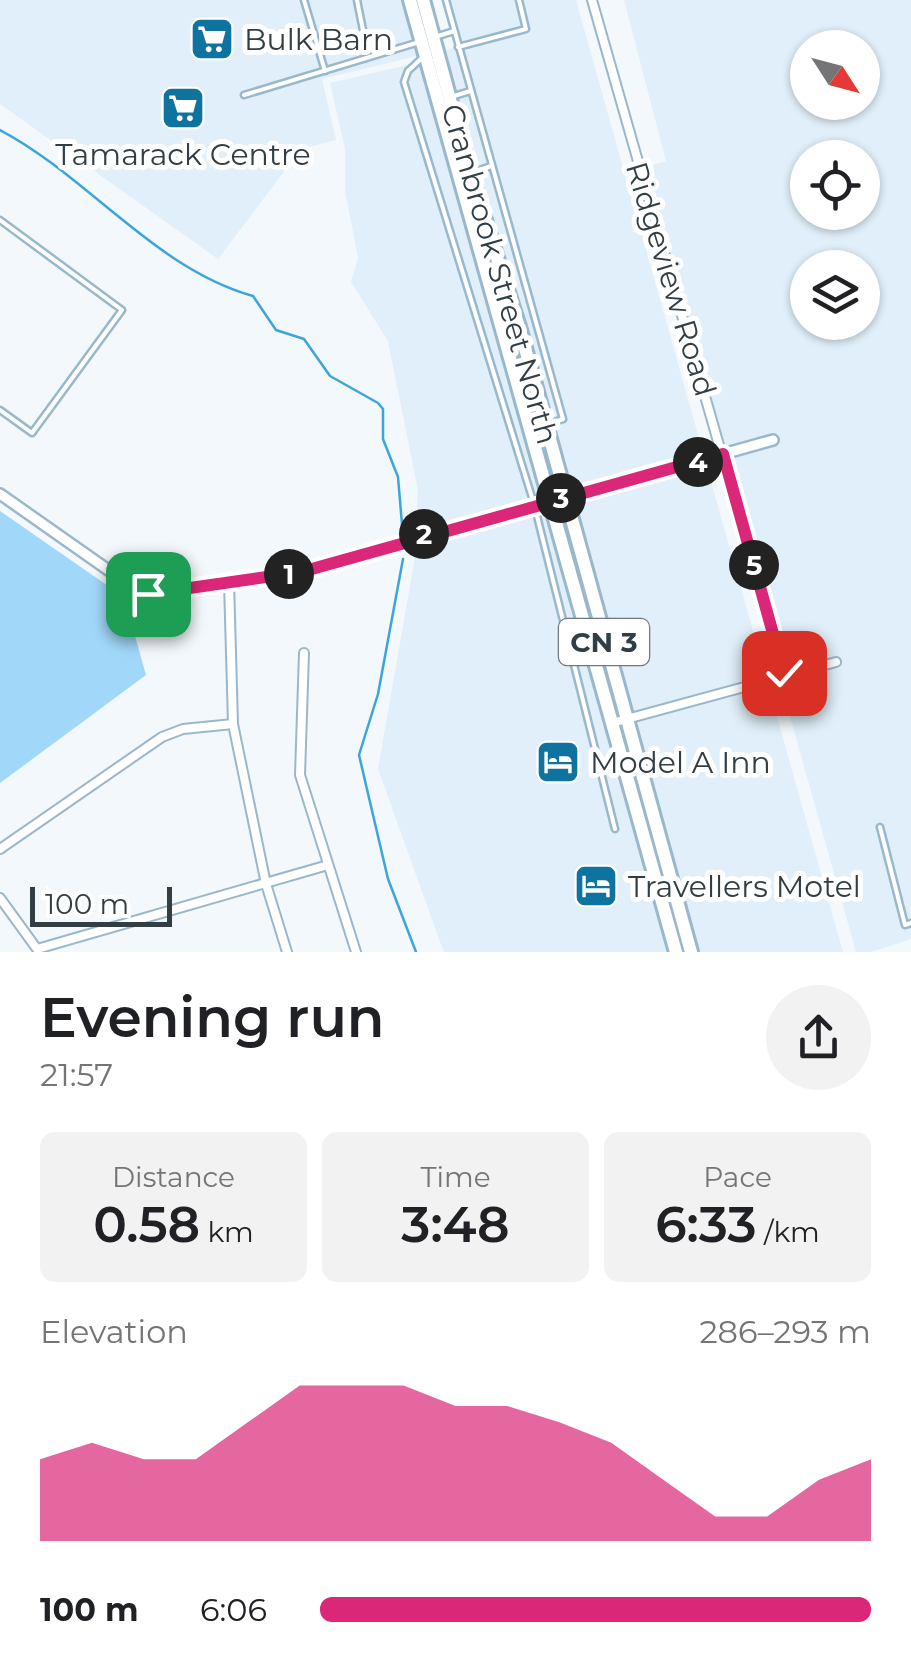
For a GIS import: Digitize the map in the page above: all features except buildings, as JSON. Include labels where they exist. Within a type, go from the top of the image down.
[{"type":"highway","name":"Cranbrook Street North","points":[[410,0],[450,97],[545,426],[556,499],[612,724],[676,952]]},
{"type":"highway","name":"Cranbrook Street North","points":[[423,0],[427,44],[556,499],[626,719],[691,952]]},
{"type":"street","name":"Ridgeview Road","points":[[592,0],[637,170],[784,673]]},
{"type":"street","points":[[0,494],[148,594],[301,572],[774,440]]},
{"type":"street","points":[[229,582],[232,724],[266,884],[287,952]]},
{"type":"street","points":[[304,653],[300,775],[356,952]]},
{"type":"street","points":[[612,724],[784,673],[836,662]]},
{"type":"street","points":[[0,850],[162,737],[183,729],[232,724]]},
{"type":"street","points":[[0,898],[36,948],[328,865]]},
{"type":"lane","points":[[304,0],[325,70]]},
{"type":"lane","points":[[318,48],[364,35],[357,0]]},
{"type":"lane","points":[[446,0],[564,419],[545,426]]},
{"type":"lane","points":[[458,47],[526,29],[519,0]]},
{"type":"lane","points":[[244,94],[427,44],[454,31]]},
{"type":"lane","points":[[427,44],[404,82],[534,504],[615,829]]},
{"type":"lane","points":[[450,97],[470,91]]},
{"type":"lane","points":[[470,174],[491,166]]},
{"type":"lane","points":[[0,220],[122,310],[32,433],[0,410]]},
{"type":"lane","points":[[880,827],[905,925],[911,923]]},
{"type":"shaded area","points":[[0,0],[410,0],[426,54],[322,79],[336,140],[301,149],[218,259],[0,104]]},
{"type":"shaded area","points":[[443,0],[576,0],[843,952],[444,952],[378,769],[414,563],[418,490],[388,341],[351,282],[358,258],[345,191],[345,148],[330,83],[412,64],[457,46]]},
{"type":"shaded area","points":[[624,0],[911,0],[911,939],[871,952],[856,952],[637,170],[666,161]]},
{"type":"shaded area","points":[[0,511],[124,597],[146,675],[0,783]]},
{"type":"waterway","points":[[0,130],[32,149],[184,265],[253,296],[276,330],[304,339],[330,376],[378,403],[383,409],[383,439],[398,477],[403,536]]},
{"type":"waterway","points":[[403,559],[378,694],[359,755],[388,879],[416,952]]},
{"type":"place","name":"Bulk Barn","points":[[212,39]]},
{"type":"place","name":"Tamarack Centre","points":[[183,108]]},
{"type":"place","name":"Model A Inn","points":[[558,762]]},
{"type":"place","name":"Travellers Motel","points":[[596,886]]},
{"type":"route","points":[[148,594],[301,572],[409,538],[723,454],[784,673]]}]
